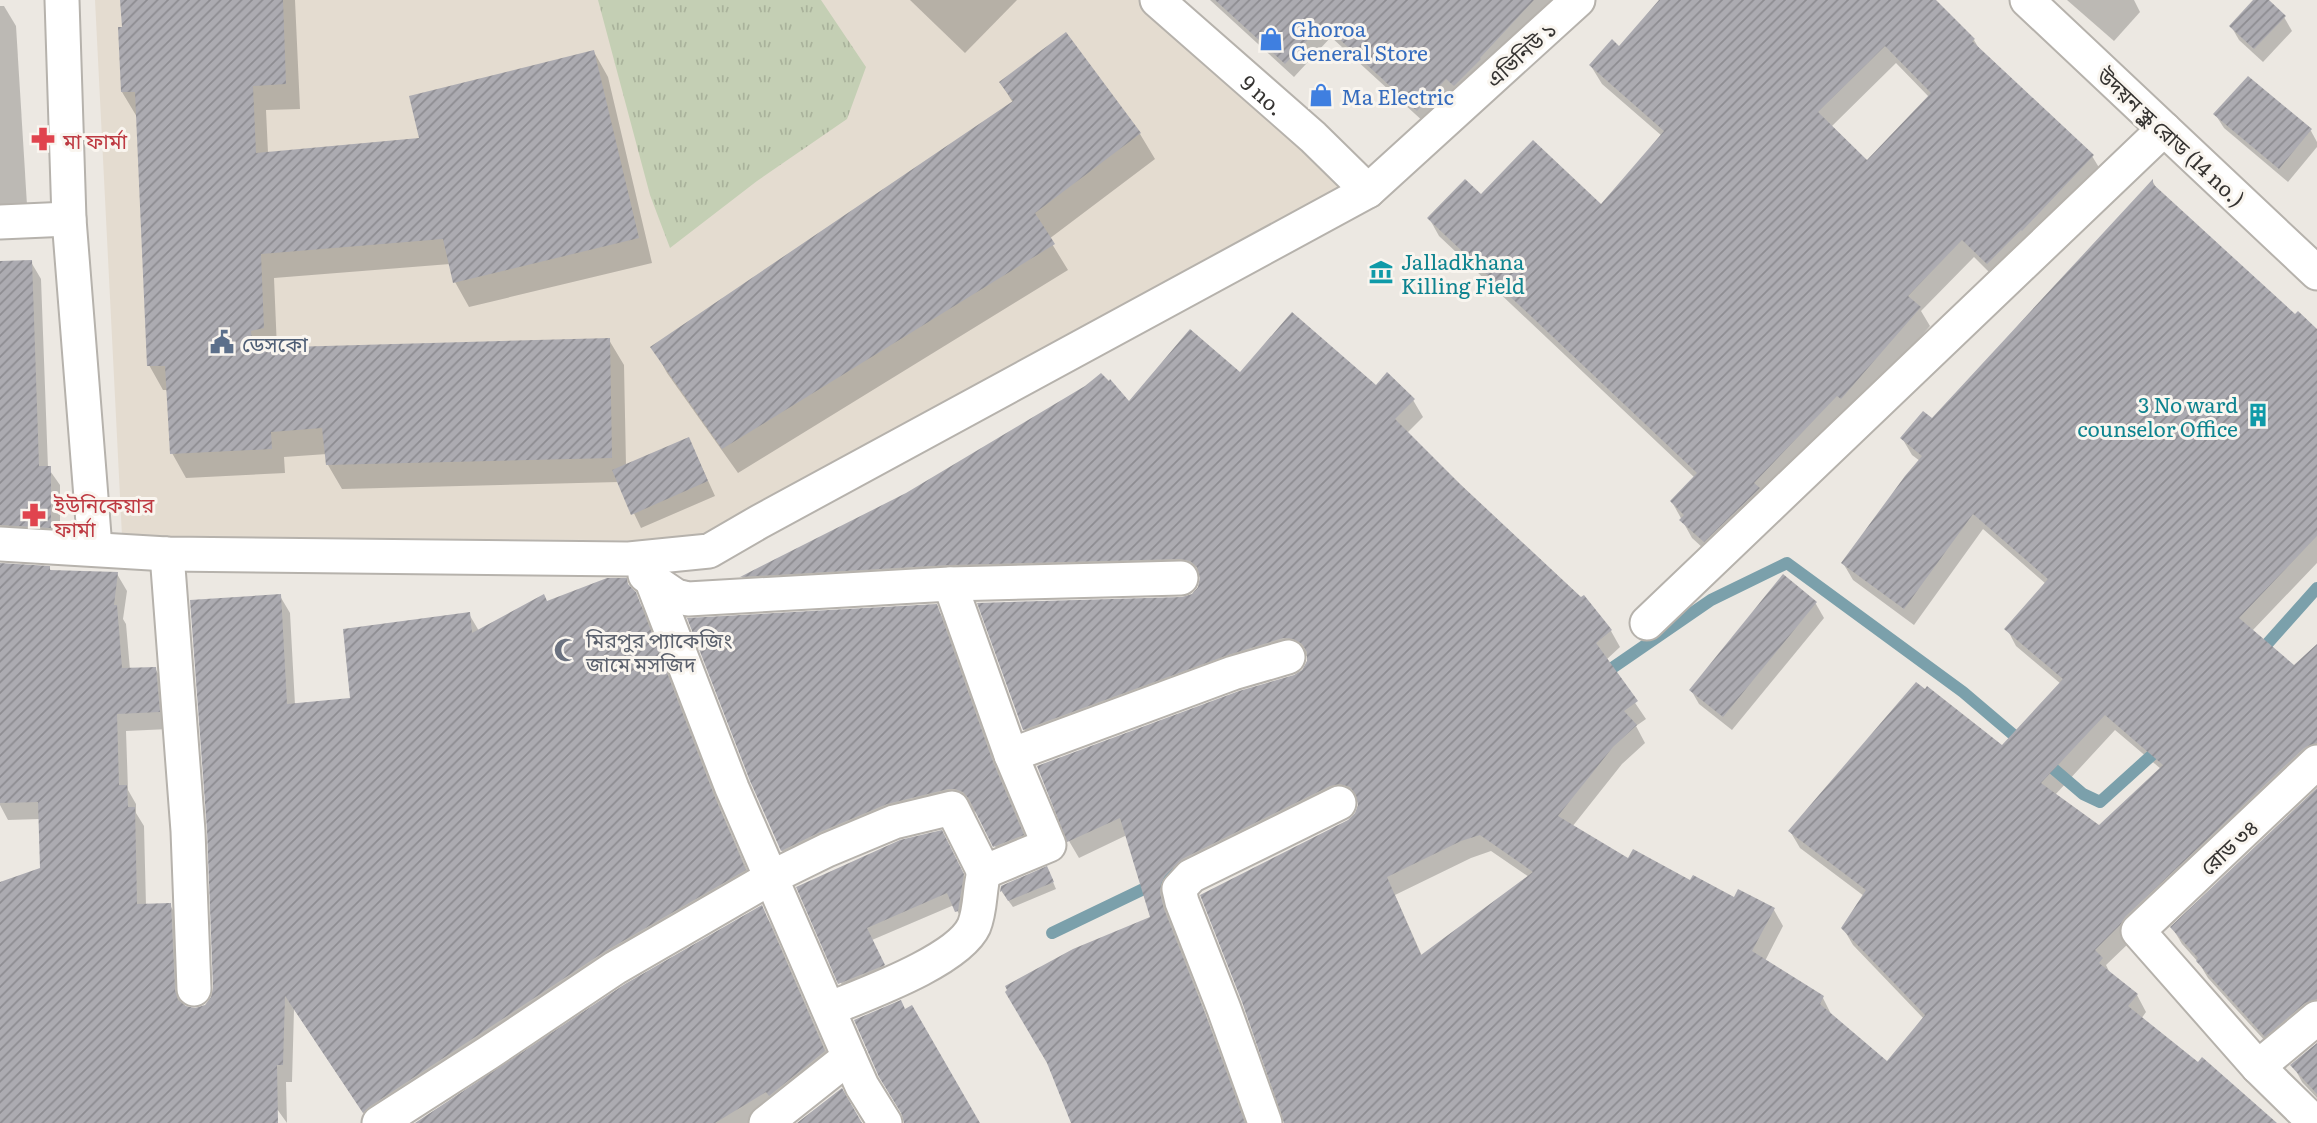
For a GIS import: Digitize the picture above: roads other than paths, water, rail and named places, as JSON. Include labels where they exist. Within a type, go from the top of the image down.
[{"type":"street","points":[[62,0],[69,219],[95,548]]},
{"type":"street","name":"9 no.","points":[[1158,0],[1313,137],[1368,191]]},
{"type":"street","name":"এভিনিউ ১","points":[[0,544],[167,554],[640,570],[709,551],[1368,191],[1578,0]]},
{"type":"street","name":"উদয়ন স্কুল রোড (14 no.)","points":[[2027,0],[2317,273]]},
{"type":"street","points":[[1647,623],[2164,129]]},
{"type":"street","points":[[0,222],[69,219]]},
{"type":"street","points":[[167,554],[188,831],[194,989]]},
{"type":"street","points":[[640,570],[676,597],[688,599],[950,584],[1181,578]]},
{"type":"street","points":[[640,570],[849,1057],[862,1086],[885,1123]]},
{"type":"street","points":[[950,584],[1011,754],[1049,845],[984,872]]},
{"type":"street","points":[[1011,754],[1233,673],[1288,657]]},
{"type":"street","name":"রোড ৩৪","points":[[2258,1067],[2138,931],[2317,762]]},
{"type":"street","points":[[1265,1123],[1179,888],[1191,876],[1339,803]]},
{"type":"street","points":[[379,1123],[615,968],[772,877],[894,822],[952,808],[984,872],[973,927],[957,946],[933,962],[829,1009]]},
{"type":"street","points":[[2315,1123],[2258,1067],[2317,1018]]},
{"type":"street","points":[[766,1123],[849,1057]]},
{"type":"waterway","points":[[1602,675],[1711,600],[1787,563],[1963,692],[2023,743]]},
{"type":"waterway","points":[[2259,653],[2317,588]]},
{"type":"waterway","points":[[2042,759],[2083,794],[2100,802],[2162,746]]},
{"type":"waterway","points":[[1052,933],[1181,871]]},
{"type":"place","name":"Ghoroa General Store","points":[[1271,39]]},
{"type":"place","name":"Ma Electric","points":[[1321,95]]},
{"type":"place","name":"মা ফার্মা","points":[[43,139]]},
{"type":"place","name":"Jalladkhana Killing Field","points":[[1381,272]]},
{"type":"place","name":"ডেসকো","points":[[222,342]]},
{"type":"place","name":"3 No ward counselor Office","points":[[2258,415]]},
{"type":"place","name":"ইউনিকেয়ার ফার্মা","points":[[34,515]]},
{"type":"place","name":"মিরপুর প্যাকেজিং জামে মসজিদ","points":[[566,650]]}]
